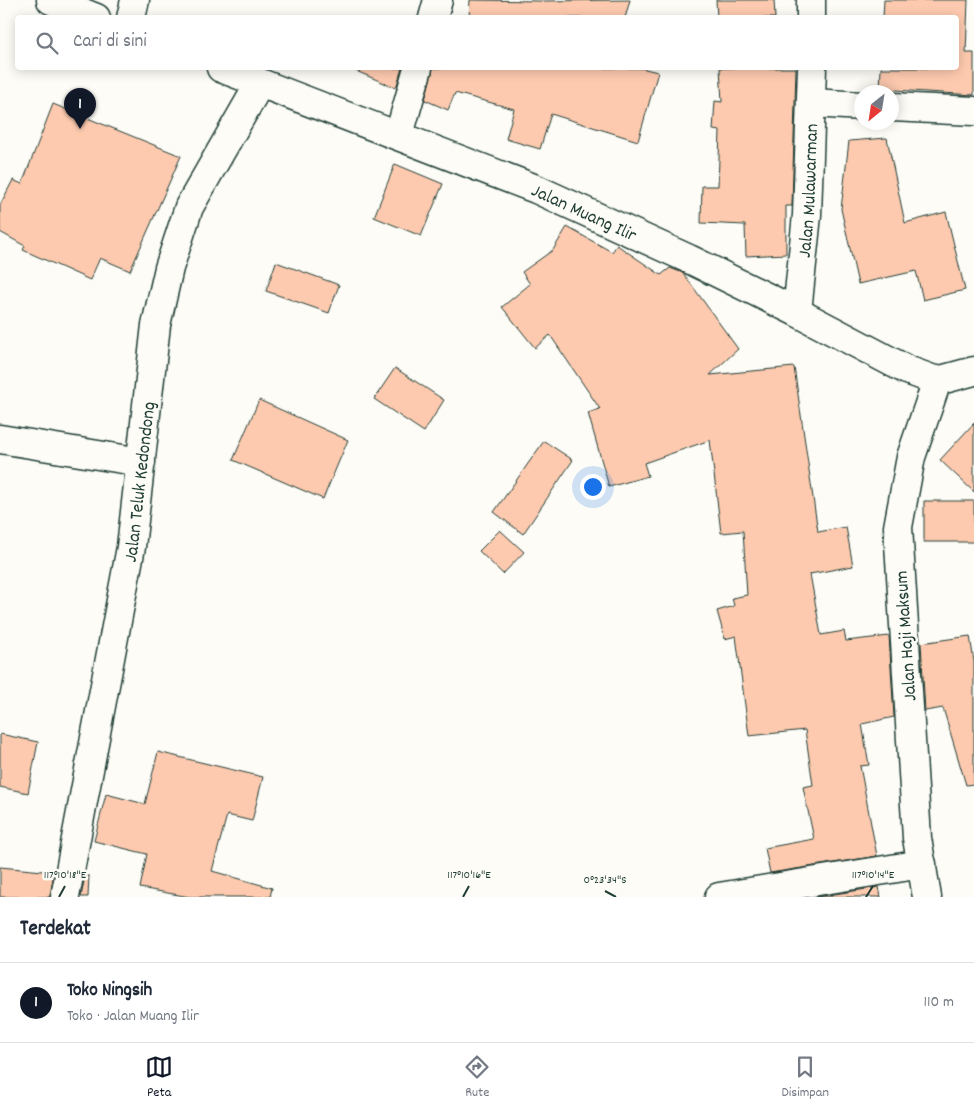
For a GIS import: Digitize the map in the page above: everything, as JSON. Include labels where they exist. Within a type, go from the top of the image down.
[{"type":"street","points":[[51,0],[88,15]]},
{"type":"street","points":[[132,15],[135,0]]},
{"type":"street","points":[[434,15],[438,0]]},
{"type":"street","points":[[811,0],[811,15]]},
{"type":"street","name":"Jalan Muang Ilir","points":[[226,70],[536,189],[689,259],[798,312],[907,370],[937,381]]},
{"type":"street","points":[[399,135],[417,70]]},
{"type":"street","name":"Jalan Mulawarman","points":[[798,312],[807,214],[812,70]]},
{"type":"street","name":"Jalan Teluk Kedondong","points":[[65,897],[131,547],[156,325],[169,268],[189,207],[260,83]]},
{"type":"street","points":[[812,103],[854,106]]},
{"type":"street","points":[[899,107],[974,111]]},
{"type":"street","points":[[937,381],[974,371]]},
{"type":"street","name":"Jalan Haji Maksum","points":[[927,897],[917,828],[898,526],[911,457],[937,381]]},
{"type":"street","points":[[0,439],[140,462]]},
{"type":"street","points":[[719,897],[922,864]]},
{"type":"building","points":[[470,0],[630,0],[626,15],[469,15]]},
{"type":"building","points":[[716,0],[774,0],[775,15],[717,15]]},
{"type":"building","points":[[884,0],[968,0],[966,53],[974,53],[974,95],[899,90],[899,85],[880,85],[881,70],[959,70],[959,15],[883,15]]},
{"type":"building","points":[[354,70],[401,70],[396,88]]},
{"type":"building","points":[[432,70],[650,70],[658,72],[638,141],[551,114],[540,149],[506,139],[514,109],[455,93],[448,110],[425,100]]},
{"type":"building","points":[[720,70],[796,70],[792,206],[786,206],[786,254],[746,256],[745,225],[701,223],[702,186],[718,186],[720,131],[713,130],[715,101],[722,102]]},
{"type":"building","points":[[53,104],[181,156],[130,271],[100,258],[90,280],[23,250],[25,246],[0,232],[0,205],[13,180],[22,184]]},
{"type":"building","points":[[887,138],[905,223],[946,212],[965,290],[923,300],[916,271],[858,284],[841,209],[849,141]]},
{"type":"building","points":[[395,164],[443,184],[421,236],[374,217]]},
{"type":"building","points":[[567,227],[612,252],[617,245],[661,275],[670,268],[683,273],[738,349],[710,375],[794,367],[818,532],[846,527],[853,566],[810,574],[821,635],[844,631],[846,641],[889,636],[894,717],[862,724],[869,765],[860,766],[877,856],[770,873],[765,848],[814,839],[803,787],[813,785],[805,730],[749,736],[736,636],[725,639],[717,611],[734,606],[732,598],[747,595],[743,531],[721,533],[710,440],[644,463],[648,476],[609,487],[588,413],[600,409],[550,335],[535,348],[502,307],[530,284],[522,272],[553,250]]},
{"type":"building","points":[[276,262],[339,285],[329,313],[266,291]]},
{"type":"building","points":[[395,368],[444,400],[424,432],[374,399]]},
{"type":"building","points":[[259,400],[348,440],[323,499],[233,460]]},
{"type":"building","points":[[974,423],[974,492],[940,460]]},
{"type":"building","points":[[544,441],[573,460],[523,534],[494,512]]},
{"type":"building","points":[[924,501],[974,501],[974,542],[924,542]]},
{"type":"building","points":[[500,530],[524,552],[503,574],[479,551]]},
{"type":"building","points":[[970,636],[974,662],[974,784],[966,785],[943,708],[925,711],[921,643]]},
{"type":"building","points":[[0,734],[38,742],[28,793],[0,787]]},
{"type":"building","points":[[158,752],[263,777],[252,821],[227,815],[212,871],[272,888],[270,897],[190,897],[140,888],[147,854],[94,841],[106,794],[145,804]]},
{"type":"building","points":[[0,867],[54,872],[50,897],[0,897]]},
{"type":"building","points":[[85,876],[89,876],[88,897],[81,897]]},
{"type":"building","points":[[879,887],[881,897],[816,897]]},
{"type":"place","name":"Toko Ningsih","points":[[80,129]]}]
